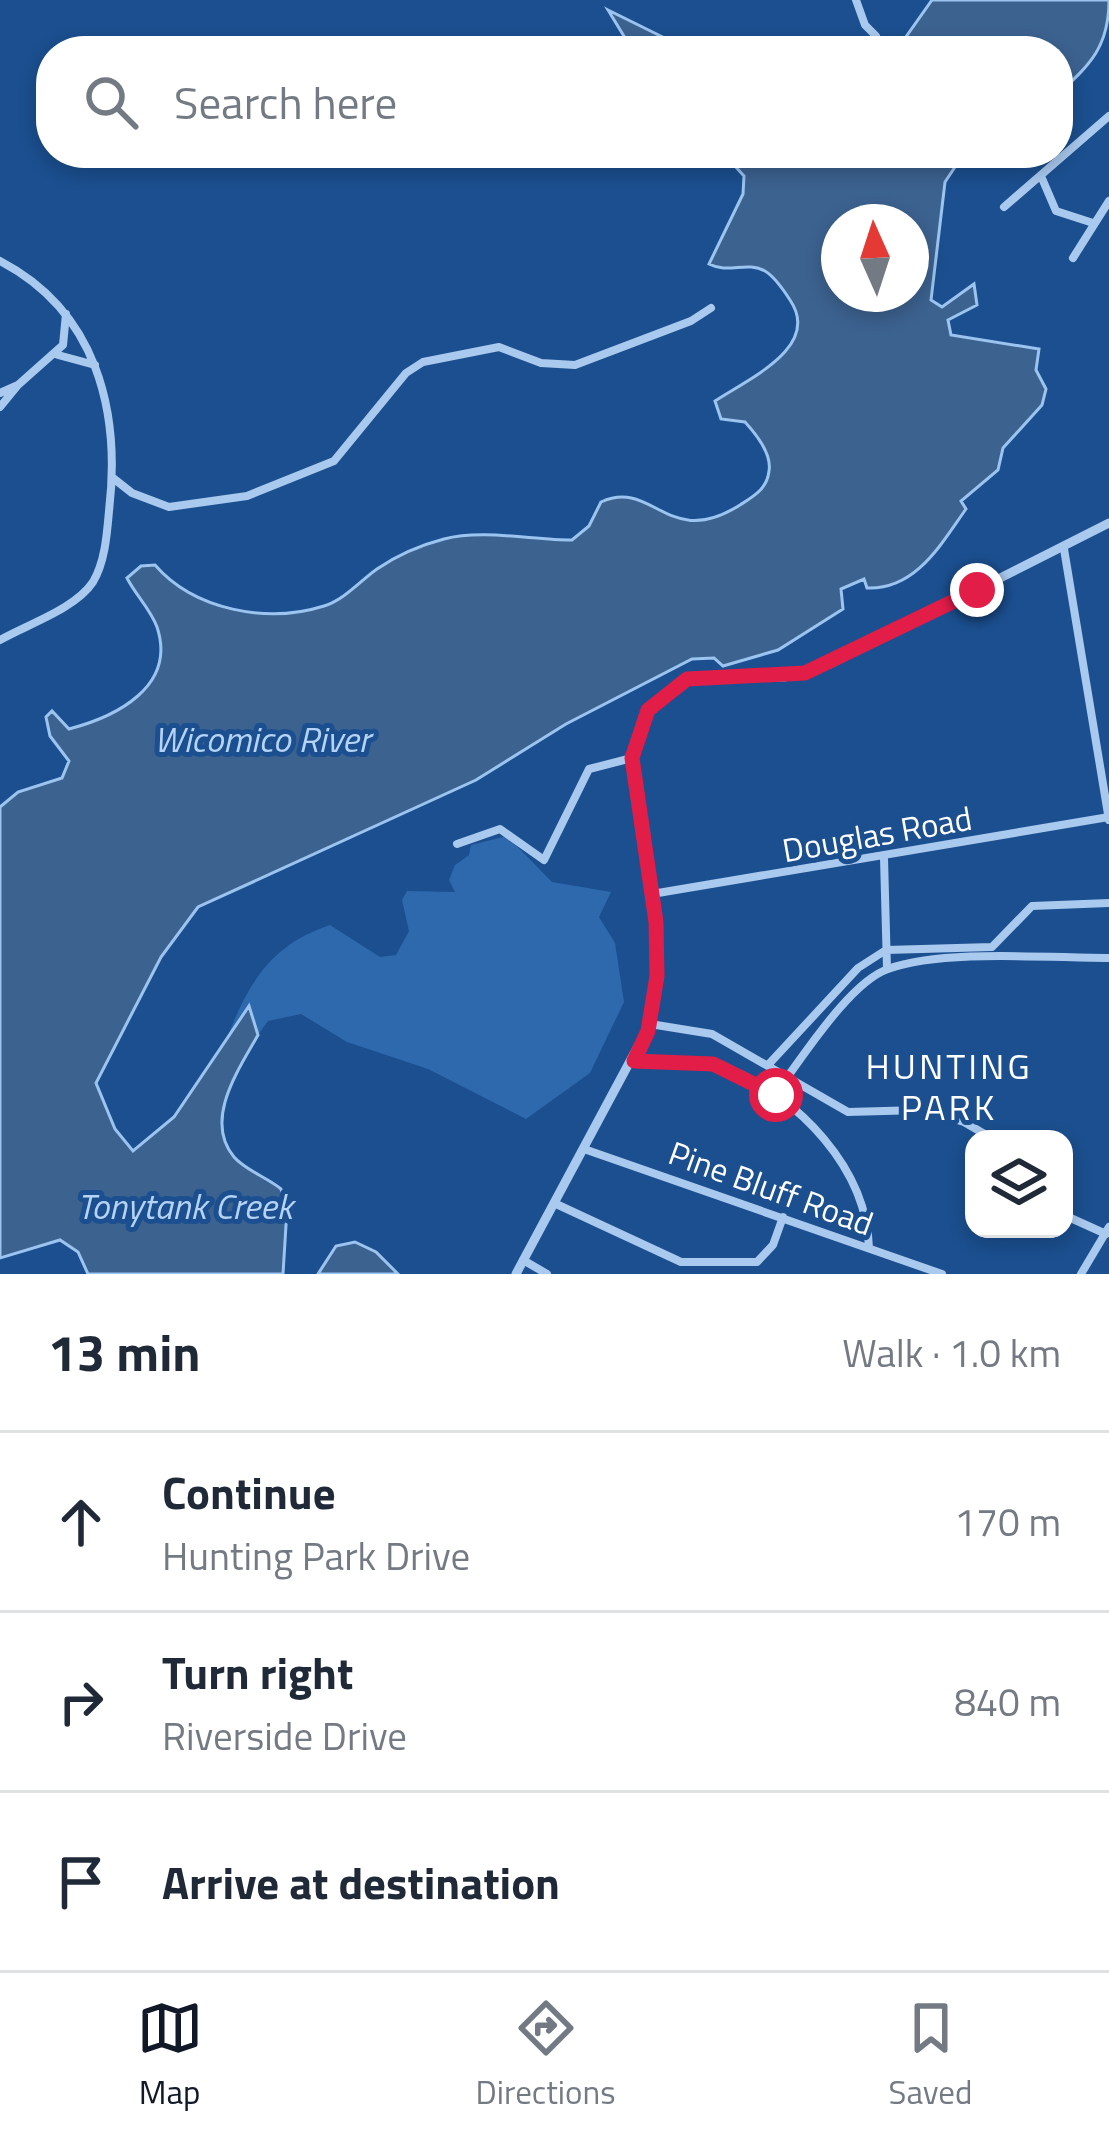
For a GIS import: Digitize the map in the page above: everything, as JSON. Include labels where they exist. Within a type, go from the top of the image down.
[{"type":"street","points":[[856,0],[876,36]]},
{"type":"street","points":[[1073,148],[1109,116]]},
{"type":"street","points":[[1004,207],[1050,168]]},
{"type":"street","points":[[1041,176],[1056,211],[1093,223]]},
{"type":"street","points":[[1073,258],[1109,201]]},
{"type":"street","points":[[0,261],[34,282],[66,313],[100,369],[113,478],[103,554],[82,595],[0,640]]},
{"type":"street","points":[[113,478],[132,493],[169,507],[247,496],[334,461],[406,373],[423,362],[499,347],[541,363],[575,365],[692,321],[711,308]]},
{"type":"street","points":[[0,407],[18,385],[56,355],[67,331],[66,313]]},
{"type":"street","points":[[56,355],[72,356],[100,369]]},
{"type":"street","points":[[0,392],[18,385]]},
{"type":"street","points":[[516,1274],[650,1024],[657,976],[652,894],[632,758],[648,710],[679,682],[699,676],[805,673],[1109,523]]},
{"type":"street","points":[[1064,549],[1109,818]]},
{"type":"street","points":[[457,844],[500,829],[538,859],[545,858],[589,769],[632,758]]},
{"type":"street","name":"Douglas Road","points":[[652,894],[1109,818]]},
{"type":"street","points":[[884,858],[887,969]]},
{"type":"street","points":[[768,1064],[858,968],[886,950],[986,948],[1006,937],[1032,906],[1109,903]]},
{"type":"street","points":[[788,1076],[817,1035],[887,969],[1018,957],[1109,958]]},
{"type":"street","points":[[650,1024],[712,1034],[848,1112],[920,1110],[978,1130]]},
{"type":"street","points":[[634,1061],[725,1067],[784,1101],[853,1182],[865,1210],[869,1248]]},
{"type":"street","name":"Pine Bluff Road","points":[[584,1149],[942,1274]]},
{"type":"street","points":[[554,1203],[687,1262],[757,1262],[773,1245],[783,1217]]},
{"type":"street","points":[[1073,1218],[1107,1231],[1081,1274]]},
{"type":"street","points":[[523,1260],[548,1274]]},
{"type":"shaded area","points":[[507,836],[552,882],[611,892],[599,917],[615,943],[624,1002],[590,1073],[526,1119],[428,1069],[347,1042],[301,1014],[268,1021],[258,1035],[250,1008],[221,1054],[259,974],[288,946],[330,925],[380,957],[396,955],[409,931],[402,900],[407,891],[455,892],[449,880],[455,865],[469,855],[471,845]]},
{"type":"water","points":[[932,0],[1109,0],[1102,42],[1073,80],[1073,36],[907,36]]},
{"type":"water","points":[[608,10],[661,36],[624,36]]},
{"type":"water","name":"Wicomico River","points":[[737,168],[954,168],[945,182],[931,300],[942,307],[974,284],[977,305],[948,320],[951,335],[1039,349],[1036,370],[1046,389],[1042,405],[1003,448],[998,470],[961,501],[966,509],[937,550],[900,581],[867,588],[864,579],[841,589],[843,609],[778,650],[723,666],[714,658],[692,659],[566,724],[476,780],[198,907],[161,957],[96,1083],[115,1129],[133,1151],[174,1117],[249,1006],[258,1035],[227,1095],[222,1127],[234,1157],[281,1189],[287,1209],[283,1274],[88,1274],[78,1252],[60,1240],[0,1258],[0,807],[18,792],[62,778],[69,761],[50,736],[46,717],[52,711],[69,729],[122,707],[150,682],[161,648],[157,627],[127,578],[141,566],[155,565],[190,593],[211,602],[279,614],[331,603],[392,560],[444,539],[491,535],[572,540],[589,526],[601,502],[619,497],[695,521],[745,502],[766,483],[768,458],[745,422],[721,419],[715,401],[777,360],[796,333],[797,317],[785,292],[765,271],[709,264],[743,194],[744,176]]},
{"type":"water","name":"Tonytank Creek","points":[[355,1242],[376,1252],[398,1274],[318,1274],[336,1246]]},
{"type":"district","name":"HUNTING PARK","points":[[949,1086]]},
{"type":"route","points":[[776,1095],[713,1064],[634,1061],[648,1031],[657,976],[656,922],[632,758],[640,725],[657,698],[679,682],[699,676],[805,673],[977,590]]}]
